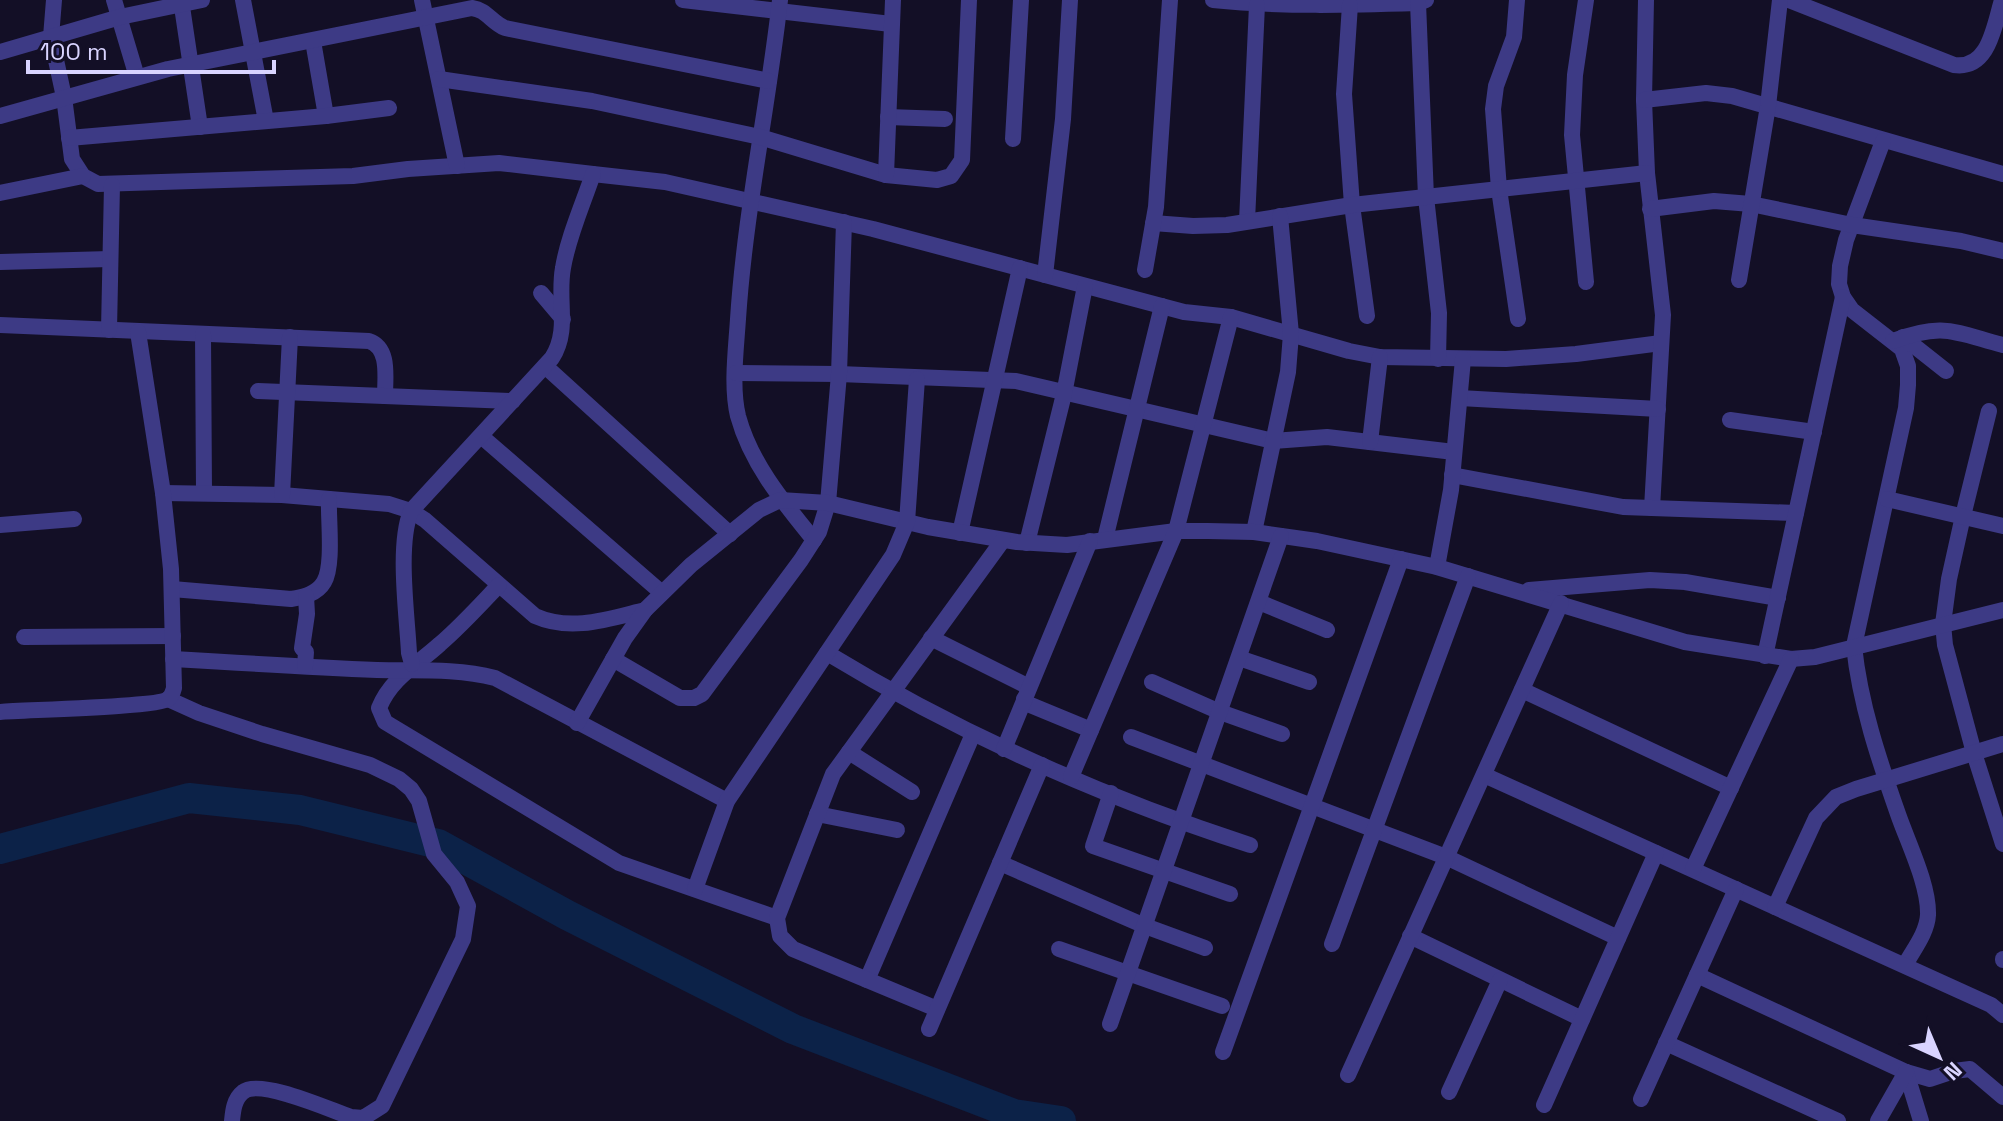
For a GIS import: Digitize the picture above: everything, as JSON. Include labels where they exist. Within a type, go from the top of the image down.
[{"type":"street","points":[[54,0],[51,37],[64,97],[72,159],[83,176],[98,184],[353,176],[499,163],[752,190],[844,222],[1020,268],[1047,261],[1085,286],[1162,306],[1201,315],[1290,319],[1349,351],[1380,357],[1463,359],[1576,354],[1661,343]]},
{"type":"street","points":[[114,0],[137,77]]},
{"type":"street","points":[[0,52],[120,17],[202,0]]},
{"type":"street","points":[[243,0],[266,121]]},
{"type":"street","points":[[422,0],[457,166]]},
{"type":"street","points":[[683,0],[780,5],[891,24]]},
{"type":"street","points":[[886,175],[893,0]]},
{"type":"street","points":[[439,79],[592,101],[760,137],[886,175],[937,180],[951,176],[958,169],[964,142],[969,0]]},
{"type":"street","points":[[1013,139],[1021,0]]},
{"type":"street","points":[[1047,261],[1063,119],[1070,0]]},
{"type":"street","points":[[1145,270],[1153,223],[1170,0]]},
{"type":"street","points":[[1213,0],[1257,5],[1423,1],[1426,197],[1439,313],[1438,359]]},
{"type":"street","points":[[1517,0],[1514,37],[1496,86],[1493,109],[1499,189],[1518,319]]},
{"type":"street","points":[[1586,0],[1573,97],[1575,181],[1586,282]]},
{"type":"street","points":[[1646,0],[1644,100],[1647,173],[1663,315],[1652,508]]},
{"type":"street","points":[[1739,280],[1768,106],[1780,0]]},
{"type":"street","points":[[1789,0],[1965,67],[1975,64],[1997,35],[2002,0]]},
{"type":"street","points":[[181,2],[200,127]]},
{"type":"street","points":[[780,5],[742,257],[736,373],[738,415],[750,448],[780,500],[814,540]]},
{"type":"street","points":[[1247,221],[1257,5]]},
{"type":"street","points":[[1350,5],[1344,94],[1352,205],[1367,316]]},
{"type":"street","points":[[0,116],[191,64],[472,8],[481,9],[505,28],[769,81]]},
{"type":"street","points":[[313,41],[326,116]]},
{"type":"street","points":[[1644,100],[1706,93],[1732,96],[2003,174]]},
{"type":"street","points":[[69,138],[389,108]]},
{"type":"street","points":[[888,117],[945,119]]},
{"type":"street","points":[[1883,141],[1852,225],[1840,266],[1839,284],[1852,310],[1946,371]]},
{"type":"street","points":[[1153,223],[1227,225],[1352,205],[1647,173]]},
{"type":"street","points":[[409,667],[404,540],[411,511],[560,347],[563,265],[593,174]]},
{"type":"street","points":[[0,193],[83,176]]},
{"type":"street","points":[[109,330],[112,185]]},
{"type":"street","points":[[1650,209],[1714,201],[1751,204],[2003,251]]},
{"type":"street","points":[[1254,532],[1285,391],[1290,319],[1280,216]]},
{"type":"street","points":[[613,659],[680,698],[694,698],[702,694],[814,540],[828,503],[839,374],[844,222]]},
{"type":"street","points":[[0,262],[110,259]]},
{"type":"street","points":[[960,533],[1020,268]]},
{"type":"street","points":[[1027,543],[1064,394],[1085,286]]},
{"type":"street","points":[[541,293],[563,319]]},
{"type":"street","points":[[1765,656],[1843,297]]},
{"type":"street","points":[[1004,749],[1026,693],[1097,540],[1136,410],[1162,306]]},
{"type":"street","points":[[1071,777],[1176,531],[1231,317]]},
{"type":"street","points":[[0,325],[359,340],[377,344],[383,352],[385,396]]},
{"type":"street","points":[[1898,339],[1921,330],[1936,329],[2003,345]]},
{"type":"street","points":[[138,332],[163,493],[172,589],[174,688],[168,699]]},
{"type":"street","points":[[203,334],[204,492]]},
{"type":"street","points":[[282,495],[290,337]]},
{"type":"street","points":[[1898,339],[1908,366],[1906,408],[1854,646],[1858,681],[1886,780],[1924,887],[1928,910],[1923,932],[1905,965]]},
{"type":"street","points":[[1370,442],[1380,357]]},
{"type":"street","points":[[1437,567],[1452,475],[1463,359]]},
{"type":"street","points":[[545,366],[730,534]]},
{"type":"street","points":[[736,373],[1016,381],[1273,441],[1327,437],[1454,452]]},
{"type":"street","points":[[695,889],[727,801],[893,555],[907,522],[917,379]]},
{"type":"street","points":[[258,391],[513,401]]},
{"type":"street","points":[[1460,398],[1658,409]]},
{"type":"street","points":[[1989,411],[1949,579],[1943,624],[1945,645],[1974,753],[2003,844]]},
{"type":"street","points":[[1730,420],[1814,432]]},
{"type":"street","points":[[481,436],[662,593]]},
{"type":"street","points":[[1452,475],[1585,502],[1652,508],[1796,513]]},
{"type":"street","points":[[163,493],[282,495],[389,504],[411,511],[535,616],[550,623],[596,622],[645,610]]},
{"type":"street","points":[[172,589],[291,599],[306,596],[324,582],[328,568],[329,499]]},
{"type":"street","points":[[1887,499],[2003,526]]},
{"type":"street","points":[[577,723],[645,610],[691,565],[769,503],[780,500],[828,503],[960,533],[1027,543],[1067,545],[1176,531],[1254,532],[1281,536],[1437,567],[1671,638],[1791,659],[1815,657],[2003,610]]},
{"type":"street","points":[[0,525],[74,519]]},
{"type":"street","points":[[1110,1024],[1281,536]]},
{"type":"street","points":[[937,1009],[793,949],[780,936],[777,918],[833,774],[1003,540]]},
{"type":"street","points":[[1223,1052],[1401,559]]},
{"type":"street","points":[[1332,944],[1468,576]]},
{"type":"street","points":[[1520,591],[1650,580],[1685,582],[1778,598]]},
{"type":"street","points":[[499,585],[443,642],[409,667],[383,699],[380,715],[390,726],[619,863],[777,918]]},
{"type":"street","points":[[305,666],[306,652],[302,648],[306,596]]},
{"type":"street","points":[[1259,602],[1327,630]]},
{"type":"street","points":[[1348,1075],[1561,603]]},
{"type":"street","points":[[24,637],[173,636]]},
{"type":"street","points":[[931,638],[1026,693],[1028,704],[1091,730]]},
{"type":"street","points":[[827,653],[891,692],[1004,749],[1182,823],[1250,845]]},
{"type":"street","points":[[1239,658],[1309,682]]},
{"type":"street","points":[[173,659],[305,666],[409,667],[495,678],[727,801]]},
{"type":"street","points":[[1693,869],[1791,659]]},
{"type":"street","points":[[1152,682],[1220,712],[1282,734]]},
{"type":"street","points":[[1522,690],[1731,788]]},
{"type":"street","points":[[0,712],[138,704],[168,699],[199,713],[370,765],[399,779],[419,801],[439,863],[457,882],[468,906],[463,939],[382,1106],[363,1118],[351,1117],[268,1089],[253,1088],[245,1090],[238,1097],[232,1121]]},
{"type":"street","points":[[867,980],[973,734]]},
{"type":"street","points":[[1131,737],[1446,857],[1618,938]]},
{"type":"street","points":[[1775,907],[1806,837],[1826,806],[1836,797],[2003,744]]},
{"type":"street","points":[[849,752],[912,792]]},
{"type":"street","points":[[929,1029],[1042,765]]},
{"type":"street","points":[[1484,775],[1905,965],[1991,1005],[2003,1015]]},
{"type":"street","points":[[1111,793],[1093,846],[1230,894]]},
{"type":"street","points":[[817,814],[897,830]]},
{"type":"street","points":[[1544,1105],[1656,853]]},
{"type":"street","points":[[1000,863],[1145,926],[1205,948]]},
{"type":"street","points":[[1641,1099],[1736,889]]},
{"type":"street","points":[[1410,936],[1582,1019]]},
{"type":"street","points":[[1059,949],[1222,1006]]},
{"type":"street","points":[[1697,975],[1906,1072],[1930,1079],[1970,1069],[2003,1097]]},
{"type":"street","points":[[1449,1092],[1500,980]]},
{"type":"street","points":[[1666,1043],[1838,1121]]},
{"type":"street","points":[[1878,1121],[1906,1072]]},
{"type":"street","points":[[1906,1072],[1921,1121]]},
{"type":"waterway","points":[[0,849],[189,798],[300,810],[438,844],[567,915],[793,1029],[1014,1114],[1061,1121]]}]
